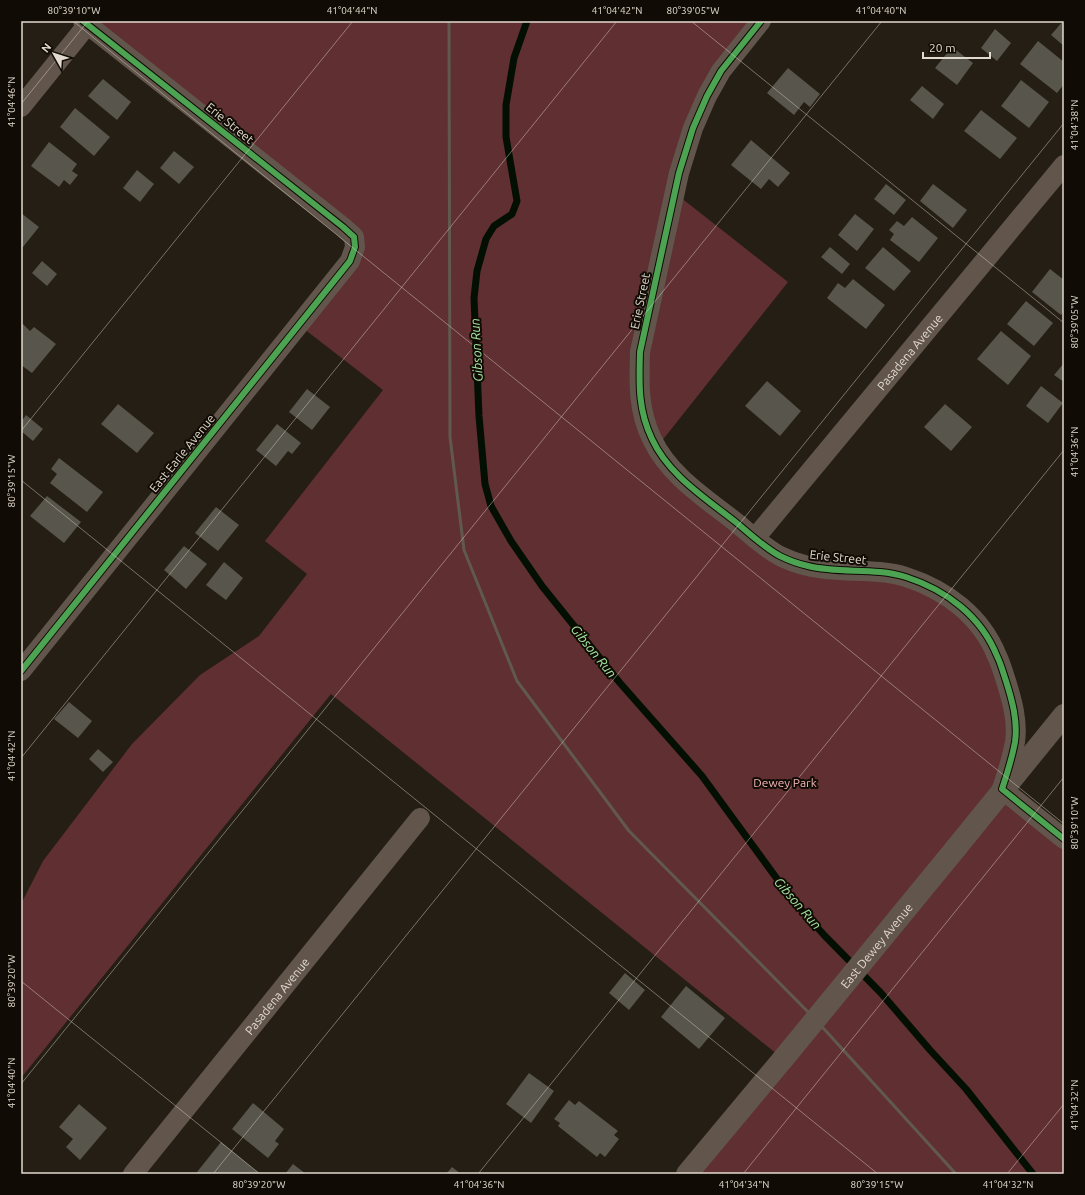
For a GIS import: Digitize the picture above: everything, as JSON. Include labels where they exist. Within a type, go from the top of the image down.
[{"type":"street","name":"Erie Street","points":[[761,21],[721,71],[707,96],[693,128],[675,193],[640,352],[639,380],[641,409],[652,440],[667,463],[684,481],[780,555],[807,566],[826,569],[881,572],[905,576],[932,587],[949,597],[967,611],[982,628],[997,655],[1012,699],[1015,720],[1015,741],[1002,790]]},
{"type":"street","name":"Erie Street","points":[[86,22],[343,227],[354,237],[355,247]]},
{"type":"street","points":[[21,107],[86,22]]},
{"type":"street","name":"Pasadena Avenue","points":[[756,538],[1064,165]]},
{"type":"street","name":"East Earle Avenue","points":[[21,671],[350,261],[355,247]]},
{"type":"street","name":"East Dewey Avenue","points":[[687,1174],[1064,715]]},
{"type":"street","points":[[1002,790],[1064,839]]},
{"type":"street","name":"Pasadena Avenue","points":[[133,1174],[420,818]]},
{"type":"green space","name":"Dewey Park","points":[[83,21],[761,21],[734,54],[675,193],[788,282],[657,447],[788,559],[881,572],[967,611],[1012,699],[1002,789],[1064,839],[1064,1174],[687,1174],[783,1059],[331,694],[21,1078],[21,904],[43,861],[132,744],[200,675],[259,636],[307,574],[265,541],[383,390],[299,325],[355,247]]},
{"type":"building","points":[[1064,21],[1064,46],[1051,35]]},
{"type":"building","points":[[995,29],[1011,43],[997,61],[981,48]]},
{"type":"building","points":[[1038,41],[1064,62],[1064,84],[1057,93],[1020,64]]},
{"type":"building","points":[[952,47],[973,63],[957,85],[935,68]]},
{"type":"building","points":[[788,68],[820,94],[810,107],[804,102],[794,115],[767,93]]},
{"type":"building","points":[[103,79],[131,102],[117,120],[88,96]]},
{"type":"building","points":[[1021,80],[1049,102],[1029,128],[1001,106]]},
{"type":"building","points":[[922,86],[944,104],[933,119],[910,100]]},
{"type":"building","points":[[75,108],[110,137],[94,156],[60,127]]},
{"type":"building","points":[[981,110],[1017,138],[1000,159],[964,131]]},
{"type":"building","points":[[751,140],[790,173],[778,187],[769,179],[761,189],[731,165]]},
{"type":"building","points":[[49,142],[77,164],[72,171],[78,175],[70,185],[64,180],[59,187],[31,166]]},
{"type":"building","points":[[174,151],[194,167],[179,184],[160,168]]},
{"type":"building","points":[[137,170],[154,184],[140,202],[123,188]]},
{"type":"building","points":[[886,184],[906,200],[894,215],[874,199]]},
{"type":"building","points":[[933,184],[967,210],[953,228],[920,201]]},
{"type":"building","points":[[21,213],[39,227],[23,247],[21,246]]},
{"type":"building","points":[[855,214],[874,229],[857,251],[838,235]]},
{"type":"building","points":[[912,217],[938,238],[919,262],[890,240],[894,234],[889,230],[897,221],[904,226]]},
{"type":"building","points":[[830,247],[850,264],[842,274],[821,257]]},
{"type":"building","points":[[883,247],[911,271],[894,291],[865,268]]},
{"type":"building","points":[[42,261],[57,274],[47,286],[32,273]]},
{"type":"building","points":[[1050,269],[1064,280],[1064,311],[1061,315],[1032,292]]},
{"type":"building","points":[[853,279],[885,305],[866,329],[827,298],[838,283],[845,288]]},
{"type":"building","points":[[1026,301],[1053,323],[1034,346],[1007,324]]},
{"type":"building","points":[[23,324],[30,331],[34,327],[56,344],[32,373],[21,365],[21,326]]},
{"type":"building","points":[[1001,331],[1031,356],[1008,385],[977,359]]},
{"type":"building","points":[[1064,363],[1064,382],[1054,375]]},
{"type":"building","points":[[767,381],[801,411],[780,436],[745,406]]},
{"type":"building","points":[[1041,386],[1063,403],[1048,423],[1026,406]]},
{"type":"building","points":[[307,389],[330,407],[312,430],[289,412]]},
{"type":"building","points":[[118,404],[154,433],[137,453],[101,424]]},
{"type":"building","points":[[945,404],[972,427],[951,451],[924,427]]},
{"type":"building","points":[[26,415],[43,429],[33,441],[21,431],[21,422]]},
{"type":"building","points":[[277,424],[301,443],[292,454],[288,451],[276,466],[256,450]]},
{"type":"building","points":[[59,458],[103,492],[87,512],[50,483],[57,474],[51,469]]},
{"type":"building","points":[[47,496],[81,522],[64,543],[30,516]]},
{"type":"building","points":[[216,507],[239,525],[218,551],[195,533]]},
{"type":"building","points":[[184,546],[207,564],[186,589],[164,570]]},
{"type":"building","points":[[224,562],[243,578],[226,600],[206,585]]},
{"type":"building","points":[[69,702],[92,721],[78,738],[54,719]]},
{"type":"building","points":[[98,749],[113,762],[103,772],[89,759]]},
{"type":"building","points":[[625,973],[645,990],[629,1010],[609,993]]},
{"type":"building","points":[[686,986],[725,1018],[699,1049],[661,1017]]},
{"type":"building","points":[[529,1073],[554,1091],[531,1123],[506,1104]]},
{"type":"building","points":[[569,1100],[575,1105],[579,1101],[618,1131],[614,1135],[619,1139],[605,1157],[600,1153],[597,1157],[558,1126],[560,1123],[554,1119]]},
{"type":"building","points":[[253,1103],[284,1129],[275,1141],[279,1144],[268,1158],[232,1129]]},
{"type":"building","points":[[79,1104],[107,1128],[80,1160],[66,1147],[73,1139],[59,1127]]},
{"type":"building","points":[[221,1142],[260,1174],[200,1174],[197,1172]]},
{"type":"building","points":[[293,1164],[306,1174],[285,1174]]},
{"type":"building","points":[[452,1167],[461,1174],[446,1174]]},
{"type":"waterway","name":"Gibson Run","points":[[527,21],[514,58],[506,105],[506,137],[517,201],[512,214],[494,226],[486,239],[477,271],[474,298],[479,416],[485,484],[491,506],[511,541],[542,586],[620,683],[702,776],[791,898],[824,935],[881,993],[966,1089],[1033,1174]]},
{"type":"railway","points":[[449,21],[450,437],[464,550],[517,681],[629,831],[815,1019],[956,1174]]},
{"type":"cycle path","points":[[21,671],[350,261],[355,247],[354,237],[343,227],[83,21]]},
{"type":"cycle path","points":[[761,21],[721,71],[707,96],[693,128],[679,173],[640,352],[640,397],[647,428],[659,452],[679,476],[774,553],[808,566],[832,570],[882,572],[906,577],[935,589],[960,606],[972,617],[982,629],[998,659],[1014,711],[1016,726],[1015,742],[1002,789],[1064,839]]}]
